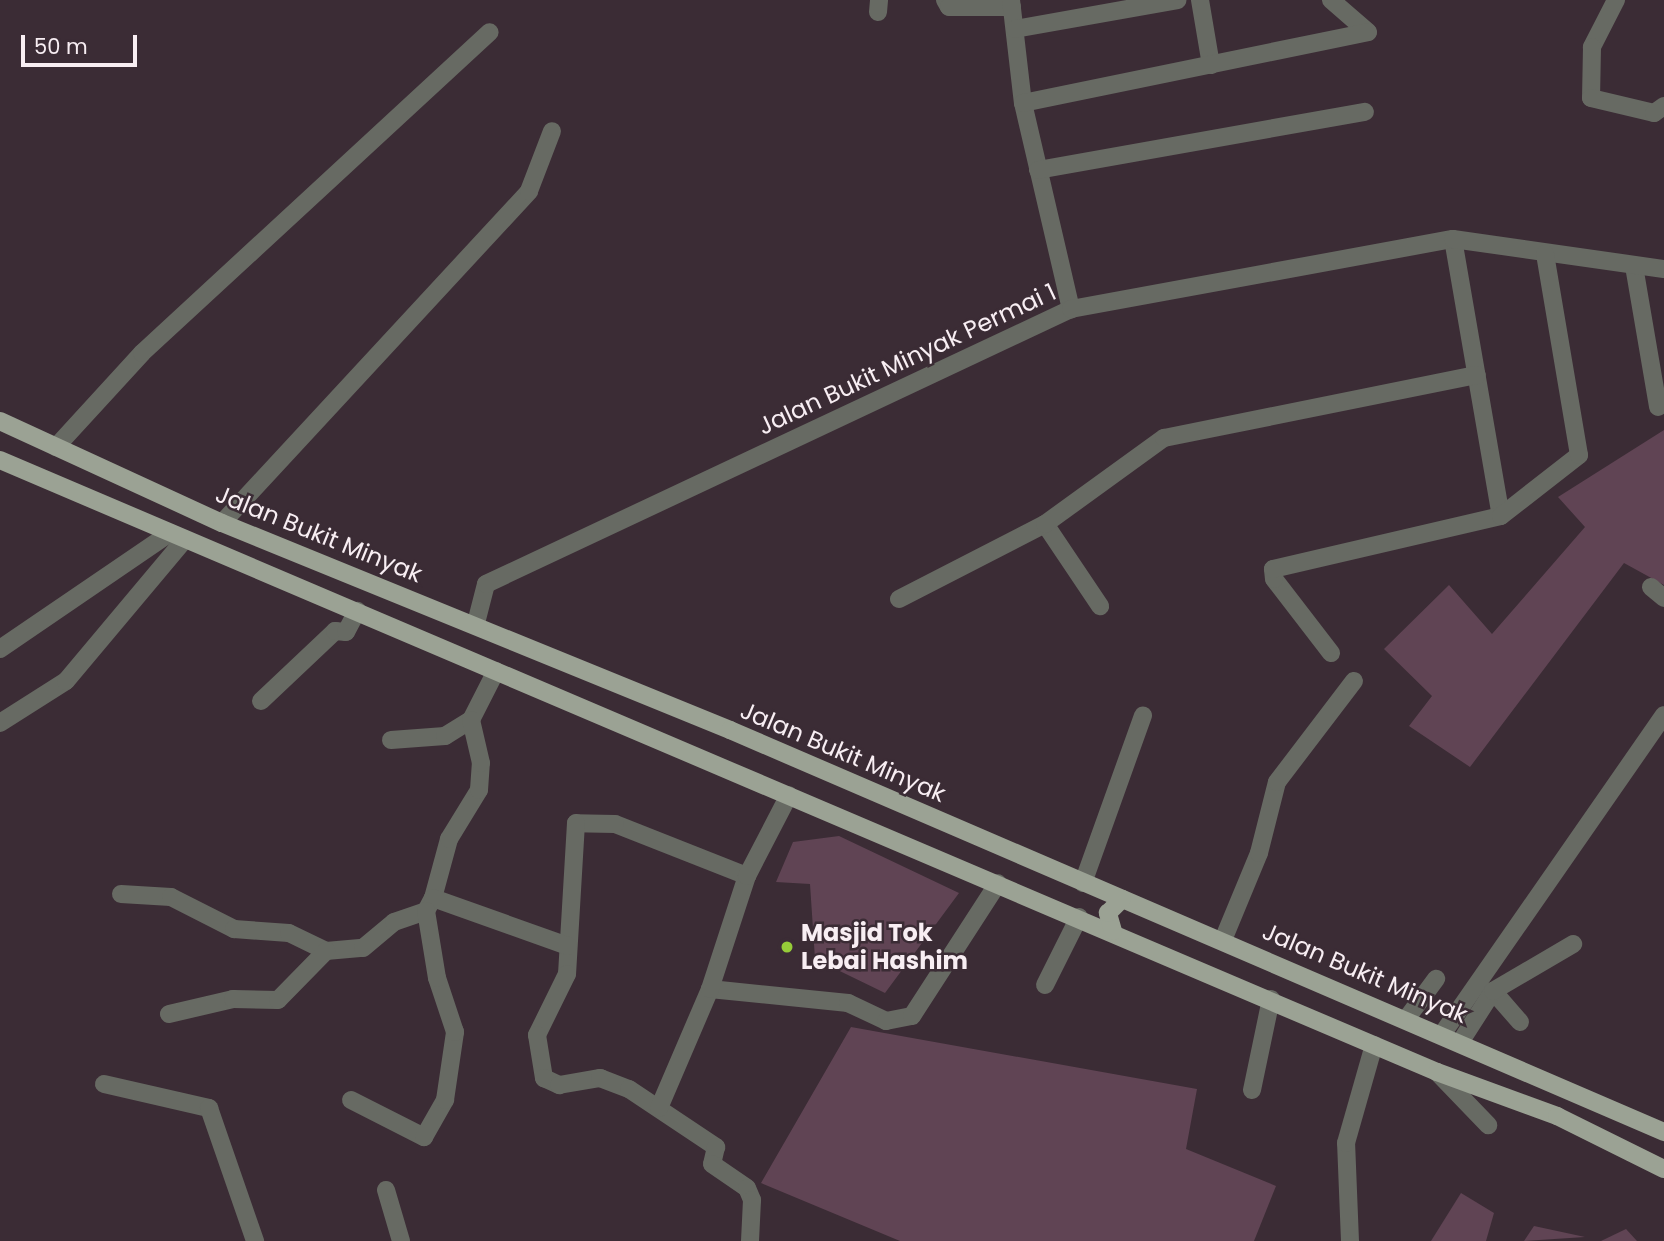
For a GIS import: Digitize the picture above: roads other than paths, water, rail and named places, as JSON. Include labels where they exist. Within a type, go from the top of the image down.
[{"type":"main road","name":"Jalan Bukit Minyak","points":[[0,421],[222,523],[476,623],[1083,883],[1461,1041],[1664,1132]]},
{"type":"main road","points":[[0,460],[1113,931],[1437,1072],[1557,1116],[1664,1169]]},
{"type":"main road","points":[[1075,915],[1083,908],[1083,883]]},
{"type":"main road","points":[[1113,931],[1108,913],[1122,899]]},
{"type":"street","points":[[945,0],[949,7],[1011,4],[1023,103],[1071,309]]},
{"type":"street","points":[[1015,29],[1150,2],[1177,0]]},
{"type":"street","points":[[1199,0],[1211,65]]},
{"type":"street","points":[[1023,103],[1368,32],[1331,0]]},
{"type":"street","points":[[1616,0],[1592,47],[1591,98],[1654,113],[1664,106]]},
{"type":"street","points":[[56,447],[142,353],[490,32]]},
{"type":"street","points":[[1038,170],[1365,112]]},
{"type":"street","points":[[222,523],[529,191],[552,131]]},
{"type":"street","points":[[1453,239],[1502,516]]},
{"type":"street","name":"Jalan Bukit Minyak Permai 1","points":[[476,623],[486,584],[1071,309],[1453,239],[1664,269]]},
{"type":"street","points":[[1331,653],[1273,579],[1273,569],[1502,516],[1579,455],[1545,254]]},
{"type":"street","points":[[1634,266],[1658,407]]},
{"type":"street","points":[[899,599],[1045,524],[1164,438],[1477,375]]},
{"type":"street","points":[[1045,524],[1100,606]]},
{"type":"street","points":[[0,649],[178,536]]},
{"type":"street","points":[[0,723],[66,681],[178,536]]},
{"type":"street","points":[[261,701],[335,631],[346,632],[357,611]]},
{"type":"street","points":[[391,740],[445,736],[471,720],[496,671]]},
{"type":"street","points":[[1223,940],[1259,853],[1278,782],[1354,681]]},
{"type":"street","points":[[1083,883],[1143,715]]},
{"type":"street","points":[[1443,1034],[1664,715]]},
{"type":"street","points":[[351,1100],[424,1137],[445,1100],[455,1032],[437,978],[429,905],[449,839],[479,790],[481,763],[471,720]]},
{"type":"street","points":[[659,1108],[710,989],[747,876],[789,795]]},
{"type":"street","points":[[747,876],[615,824],[576,823],[567,974],[537,1035],[544,1078],[559,1086],[600,1078],[659,1108],[716,1147],[712,1164],[747,1188],[755,1221],[750,1241]]},
{"type":"street","points":[[710,989],[848,1003],[886,1021],[912,1016],[998,883]]},
{"type":"street","points":[[121,894],[171,897],[234,929],[289,933],[326,951],[363,948],[394,922],[429,905],[568,946]]},
{"type":"street","points":[[1045,985],[1075,915]]},
{"type":"street","points":[[1461,1041],[1493,991],[1573,944]]},
{"type":"street","points":[[169,1014],[233,999],[278,1000],[326,951]]},
{"type":"street","points":[[1407,1018],[1436,979]]},
{"type":"street","points":[[1493,991],[1520,1022]]},
{"type":"street","points":[[1252,1090],[1271,999]]},
{"type":"street","points":[[1350,1241],[1346,1143],[1374,1045]]},
{"type":"street","points":[[1437,1072],[1488,1125]]},
{"type":"street","points":[[104,1084],[209,1108],[255,1241]]},
{"type":"street","points":[[386,1190],[401,1241]]},
{"type":"place","name":"Masjid Tok Lebai Hashim","points":[[787,947]]}]
